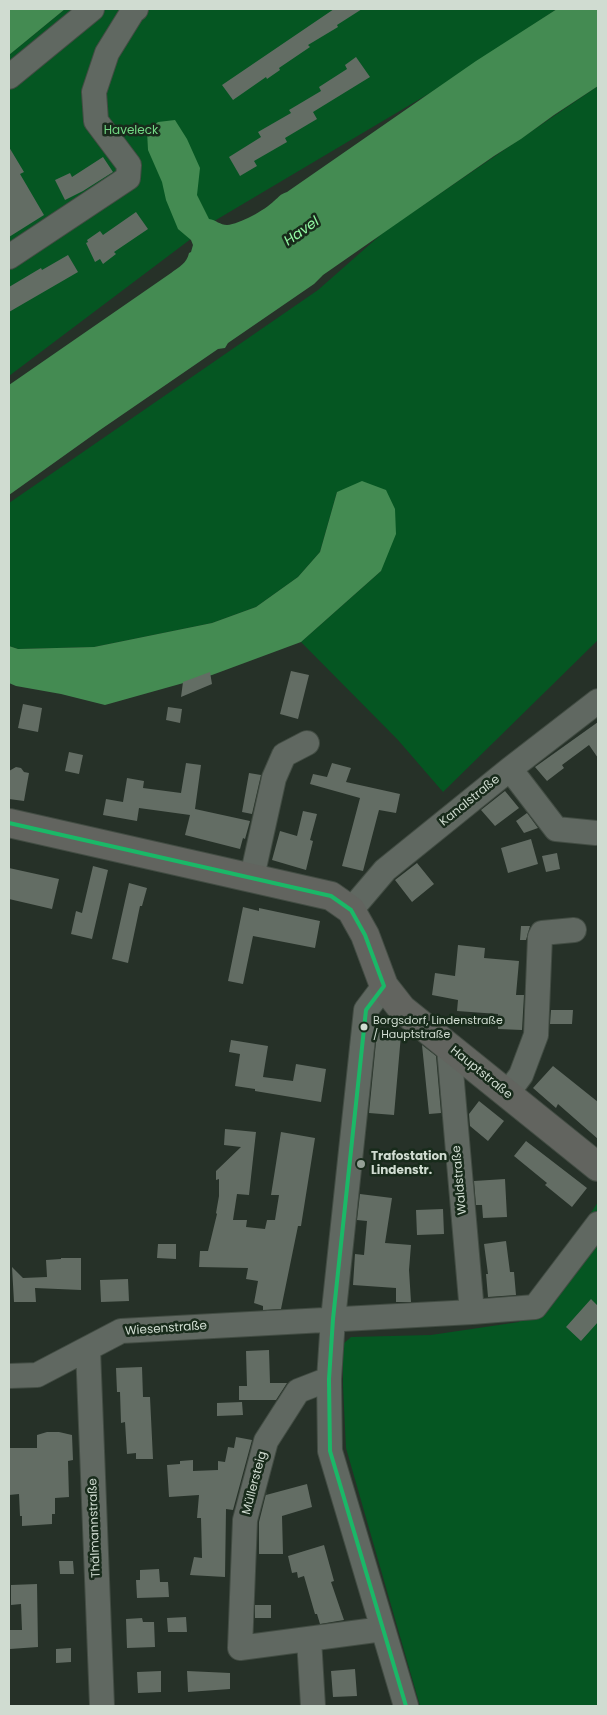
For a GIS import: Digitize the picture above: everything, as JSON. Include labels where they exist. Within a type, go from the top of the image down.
[{"type":"main road","name":"Hauptstraße","points":[[9,823],[331,896],[351,910],[365,935],[384,986],[402,1009],[598,1167]]},
{"type":"street","points":[[9,77],[92,9]]},
{"type":"street","points":[[9,258],[128,178],[129,165],[96,121],[94,92],[107,53],[136,9]]},
{"type":"street","name":"Kanalstraße","points":[[351,910],[385,870],[510,769],[598,702]]},
{"type":"street","points":[[252,877],[274,778],[284,756],[307,743]]},
{"type":"street","points":[[510,769],[556,829],[596,833]]},
{"type":"street","points":[[507,1094],[521,1075],[536,1035],[540,936],[542,933],[574,930]]},
{"type":"street","points":[[384,986],[366,1010],[333,1319],[329,1380],[330,1451],[406,1706]]},
{"type":"street","name":"Waldstraße","points":[[449,1048],[472,1312]]},
{"type":"street","points":[[333,1319],[535,1307],[598,1224]]},
{"type":"street","name":"Wiesenstraße","points":[[9,1376],[37,1375],[121,1331],[333,1319]]},
{"type":"street","name":"Thälmannstraße","points":[[88,1349],[102,1706]]},
{"type":"street","name":"Müllersteig","points":[[309,1639],[240,1648],[245,1520],[266,1440],[298,1391],[329,1380]]},
{"type":"street","points":[[313,1706],[309,1639],[383,1629]]},
{"type":"green space","name":"Haveleck","points":[[65,9],[557,9],[430,93],[216,220],[9,376],[9,55]]},
{"type":"green space","points":[[598,86],[598,640],[443,792],[398,740],[301,642],[381,571],[337,492],[320,552],[298,577],[256,607],[212,623],[94,647],[18,649],[9,646],[9,503],[318,290],[385,231]]},
{"type":"green space","points":[[598,1202],[598,1706],[420,1706],[346,1448],[343,1344],[351,1337],[431,1335],[519,1322]]},
{"type":"water","points":[[9,9],[65,9],[9,55]]},
{"type":"water","name":"Havel","points":[[557,9],[598,9],[598,86],[323,275],[314,284],[228,343],[225,348],[218,349],[9,495],[9,385],[177,269],[185,262],[191,252],[193,245],[191,240],[178,229],[166,200],[162,182],[148,150],[147,131],[158,122],[175,120],[187,139],[200,168],[197,195],[209,219],[225,225],[232,224],[252,216],[270,205],[281,195],[476,61]]},
{"type":"water","points":[[362,481],[386,490],[395,509],[396,534],[381,571],[301,642],[212,675],[105,705],[9,683],[9,646],[18,649],[94,647],[212,623],[256,607],[298,577],[320,552],[337,492]]},
{"type":"building","points":[[334,9],[362,9],[337,25],[338,27],[308,45],[310,47],[279,68],[280,70],[267,79],[266,77],[233,100],[222,85]]},
{"type":"building","points":[[356,57],[370,77],[313,112],[317,119],[285,138],[287,142],[254,161],[257,166],[240,176],[229,157],[261,137],[258,132],[291,113],[289,110],[321,91],[319,87],[347,69],[345,65]]},
{"type":"building","points":[[9,147],[24,172],[20,174],[44,215],[9,237]]},
{"type":"building","points":[[103,157],[113,172],[65,200],[55,180],[70,173],[72,177]]},
{"type":"building","points":[[136,212],[148,229],[114,252],[116,254],[103,264],[100,259],[95,262],[86,243],[88,242],[87,240],[100,231],[103,235]]},
{"type":"building","points":[[68,255],[78,272],[9,312],[9,287]]},
{"type":"building","points":[[291,671],[309,675],[298,719],[280,714]]},
{"type":"building","points":[[210,672],[212,684],[181,697],[183,682]]},
{"type":"building","points":[[23,704],[42,708],[38,732],[18,728]]},
{"type":"building","points":[[168,707],[182,709],[180,723],[166,720]]},
{"type":"building","points":[[598,722],[598,758],[589,745],[562,765],[564,768],[547,781],[535,767]]},
{"type":"building","points":[[69,752],[83,755],[79,774],[65,771]]},
{"type":"building","points":[[186,763],[201,765],[195,809],[250,821],[240,849],[185,835],[190,815],[139,808],[137,821],[103,815],[106,799],[123,802],[127,778],[144,781],[143,788],[181,793]]},
{"type":"building","points":[[332,763],[351,768],[346,782],[400,794],[396,813],[379,810],[363,871],[342,866],[360,798],[310,784],[313,774],[327,777]]},
{"type":"building","points":[[16,767],[29,773],[24,801],[9,799],[9,771]]},
{"type":"building","points":[[249,773],[261,775],[252,814],[242,812]]},
{"type":"building","points":[[505,791],[519,808],[495,826],[481,810]]},
{"type":"building","points":[[303,811],[317,814],[310,840],[313,841],[306,870],[272,860],[280,831],[297,836]]},
{"type":"building","points":[[527,813],[538,828],[524,833],[516,821]]},
{"type":"building","points":[[531,839],[538,864],[508,873],[501,848]]},
{"type":"building","points":[[557,853],[560,869],[546,872],[542,856]]},
{"type":"building","points":[[417,863],[434,884],[412,902],[395,880]]},
{"type":"building","points":[[93,866],[108,870],[92,939],[71,934],[76,911],[82,913]]},
{"type":"building","points":[[9,868],[59,879],[52,909],[9,899]]},
{"type":"building","points":[[129,883],[147,888],[142,906],[140,906],[128,963],[112,959]]},
{"type":"building","points":[[243,907],[259,911],[259,908],[320,921],[315,948],[253,936],[243,984],[228,981]]},
{"type":"building","points":[[521,926],[530,926],[526,940],[520,940]]},
{"type":"building","points":[[458,945],[485,948],[484,958],[519,961],[516,995],[524,995],[522,1030],[498,1029],[498,1014],[457,1011],[458,1000],[432,995],[435,973],[455,976]]},
{"type":"building","points":[[551,1010],[573,1010],[572,1024],[550,1024]]},
{"type":"building","points":[[377,1032],[401,1035],[394,1115],[369,1113]]},
{"type":"building","points":[[231,1040],[268,1046],[263,1077],[293,1081],[296,1064],[326,1069],[321,1102],[235,1086],[240,1054],[229,1052]]},
{"type":"building","points":[[422,1045],[436,1056],[441,1113],[429,1114]]},
{"type":"building","points":[[553,1066],[598,1102],[598,1139],[558,1104],[556,1108],[533,1088]]},
{"type":"building","points":[[479,1101],[504,1121],[488,1141],[470,1126],[469,1114]]},
{"type":"building","points":[[225,1129],[256,1132],[249,1195],[237,1194],[233,1220],[247,1220],[246,1227],[265,1229],[267,1220],[275,1220],[279,1195],[271,1195],[281,1132],[315,1138],[301,1226],[298,1226],[281,1309],[263,1310],[263,1306],[254,1303],[258,1281],[246,1279],[248,1268],[199,1267],[200,1251],[208,1251],[217,1214],[219,1179],[216,1180],[216,1171],[241,1147],[224,1145]]},
{"type":"building","points":[[526,1141],[587,1188],[572,1207],[545,1185],[547,1183],[514,1156]]},
{"type":"building","points":[[505,1179],[507,1217],[483,1218],[482,1205],[476,1205],[474,1181]]},
{"type":"building","points":[[360,1194],[392,1198],[385,1243],[411,1245],[409,1270],[411,1302],[396,1302],[396,1288],[353,1285],[355,1254],[364,1255],[367,1221],[357,1220]]},
{"type":"building","points":[[443,1209],[444,1234],[417,1235],[416,1210]]},
{"type":"building","points":[[506,1241],[510,1272],[514,1272],[516,1295],[488,1297],[486,1274],[488,1274],[484,1244]]},
{"type":"building","points":[[158,1244],[176,1244],[176,1259],[157,1258]]},
{"type":"building","points":[[81,1258],[81,1290],[35,1288],[36,1302],[14,1302],[12,1267],[23,1278],[47,1277],[46,1260]]},
{"type":"building","points":[[128,1279],[129,1301],[101,1302],[100,1280]]},
{"type":"building","points":[[591,1299],[598,1306],[598,1322],[581,1341],[566,1327]]},
{"type":"building","points":[[269,1350],[270,1383],[287,1383],[276,1400],[239,1400],[239,1386],[247,1386],[246,1351]]},
{"type":"building","points":[[142,1367],[143,1397],[150,1397],[153,1459],[136,1459],[136,1453],[127,1454],[125,1422],[121,1423],[120,1392],[117,1392],[116,1368]]},
{"type":"building","points":[[242,1402],[243,1415],[217,1416],[217,1403]]},
{"type":"building","points":[[47,1432],[72,1435],[73,1460],[68,1461],[69,1497],[55,1498],[55,1514],[52,1514],[52,1524],[22,1526],[19,1494],[9,1495],[9,1448],[37,1448],[37,1435]]},
{"type":"building","points":[[236,1437],[252,1440],[233,1510],[226,1509],[225,1577],[190,1575],[194,1557],[202,1558],[201,1518],[197,1518],[199,1495],[169,1497],[167,1465],[193,1460],[193,1471],[218,1470],[218,1461],[225,1462],[228,1447],[234,1448]]},
{"type":"building","points":[[307,1484],[312,1507],[282,1516],[283,1554],[259,1554],[259,1522],[267,1490],[266,1495]]},
{"type":"building","points":[[324,1545],[334,1581],[331,1582],[344,1620],[320,1624],[317,1614],[315,1614],[304,1576],[298,1578],[297,1572],[292,1573],[288,1556]]},
{"type":"building","points":[[59,1561],[73,1561],[74,1574],[60,1574]]},
{"type":"building","points":[[159,1569],[160,1582],[168,1582],[169,1597],[137,1598],[136,1580],[140,1580],[140,1570]]},
{"type":"building","points":[[37,1584],[38,1647],[10,1649],[9,1630],[22,1630],[21,1604],[11,1605],[11,1585]]},
{"type":"building","points":[[255,1605],[271,1605],[271,1618],[255,1618]]},
{"type":"building","points":[[186,1617],[187,1632],[168,1632],[167,1618]]},
{"type":"building","points":[[142,1618],[143,1622],[154,1622],[155,1647],[127,1648],[126,1619]]},
{"type":"building","points":[[71,1648],[71,1662],[56,1663],[56,1649]]},
{"type":"building","points":[[355,1669],[357,1696],[333,1697],[331,1671]]},
{"type":"building","points":[[161,1671],[161,1692],[138,1693],[137,1672]]},
{"type":"building","points":[[187,1671],[230,1673],[230,1689],[188,1692]]},
{"type":"transit line","points":[[9,823],[331,896],[351,910],[365,935],[384,986]]},
{"type":"transit line","points":[[384,986],[366,1010],[333,1319],[329,1379],[330,1451],[406,1706]]},
{"type":"place","name":"Borgsdorf, Lindenstraße / Hauptstraße","points":[[364,1027]]},
{"type":"place","name":"Trafostation Lindenstr.","points":[[361,1164]]}]
